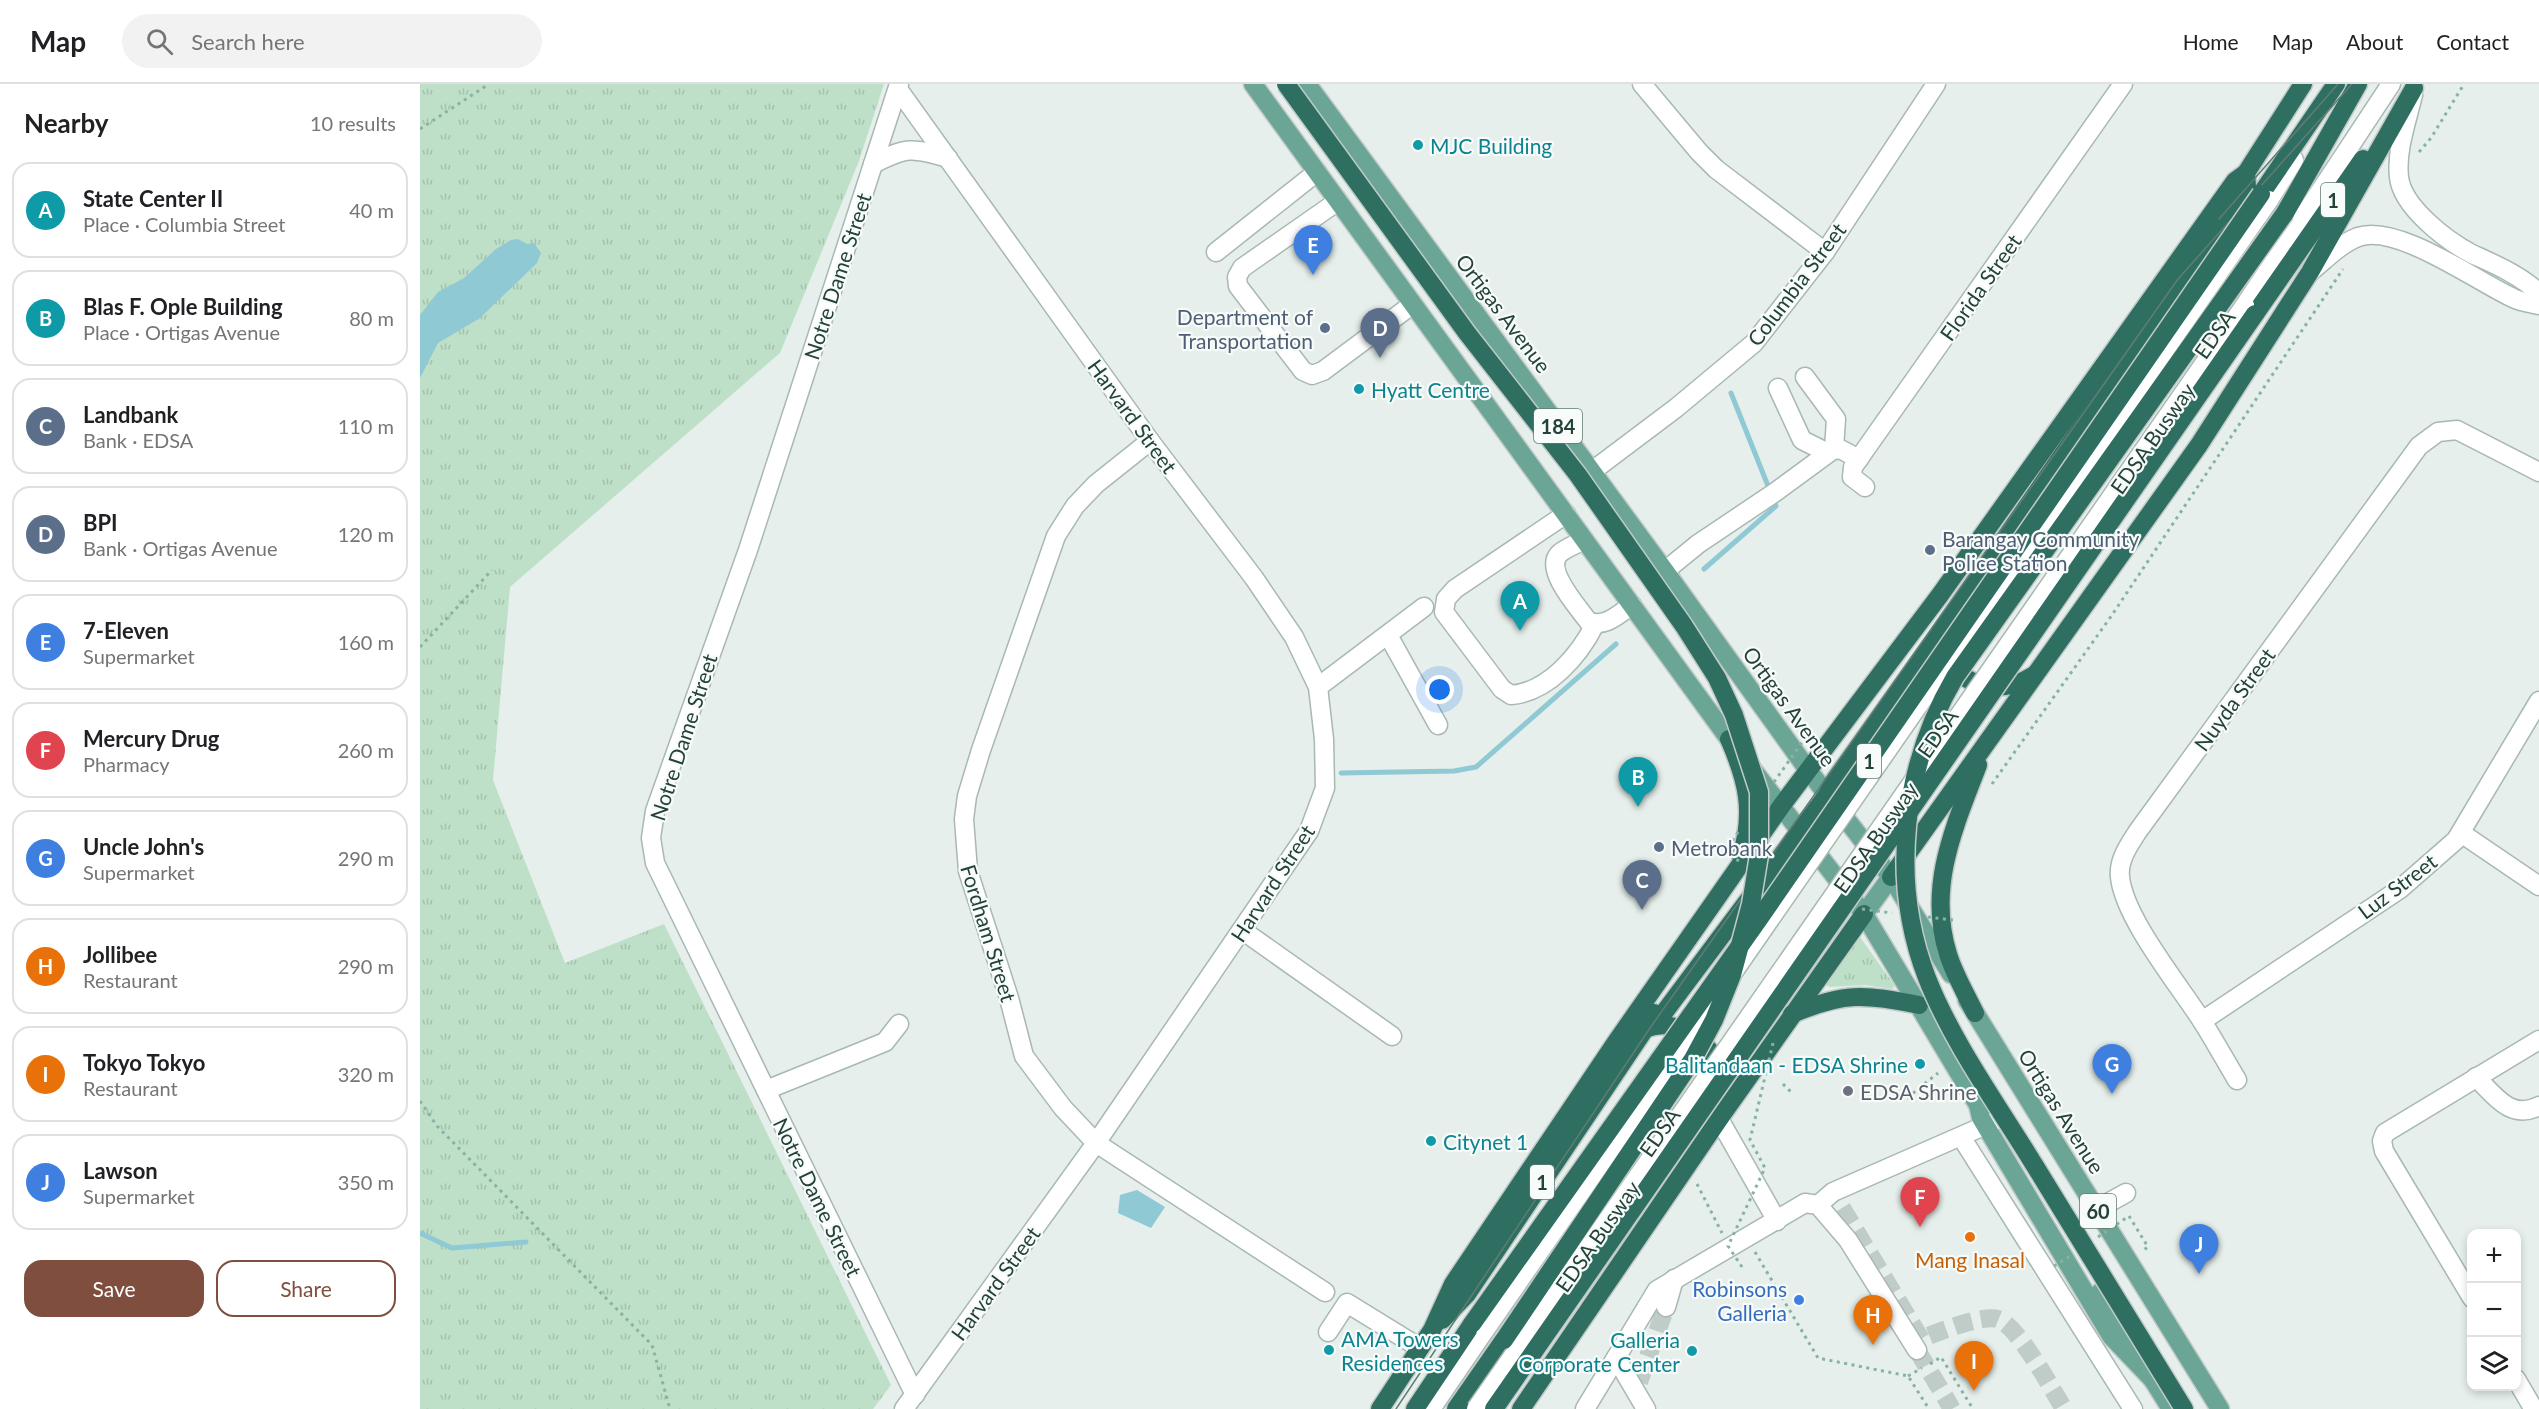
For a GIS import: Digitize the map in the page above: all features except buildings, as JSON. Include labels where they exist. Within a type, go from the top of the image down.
[{"type":"highway","points":[[1286,84],[1467,333],[1578,475],[1684,626],[1725,693],[1759,792],[1759,855],[1751,904],[1732,975],[1714,1020],[1693,1059],[1456,1409]]},
{"type":"highway","name":"1","points":[[1432,1330],[1467,1294],[1650,1027],[1935,640],[2235,181],[2246,174],[2303,84]]},
{"type":"highway","name":"EDSA","points":[[1415,1409],[1478,1327],[1759,919],[2265,197],[2338,84]]},
{"type":"highway","points":[[2184,1409],[1938,1003],[1923,966],[1909,907],[1905,837],[1910,801],[1921,755],[1940,705],[1955,677],[2285,213],[2358,84]]},
{"type":"highway","name":"1","points":[[1891,877],[2199,445],[2310,272],[2415,86]]},
{"type":"highway","name":"EDSA","points":[[1494,1409],[2250,310],[2334,199],[2415,86]]},
{"type":"highway","name":"1","points":[[1380,1409],[1432,1330],[1453,1284],[1616,1042],[1736,870],[1808,770],[2147,317]]},
{"type":"highway","points":[[1935,640],[1946,663],[1957,673],[1983,686],[2012,686],[2038,672]]},
{"type":"highway","points":[[1729,739],[1743,770],[1749,804],[1747,837],[1736,870]]},
{"type":"highway","points":[[1975,1013],[1950,961],[1941,930],[1939,910],[1946,856],[1987,741]]},
{"type":"highway","name":"1","points":[[1650,1027],[1647,1021],[1766,862]]},
{"type":"highway","name":"1","points":[[1521,1409],[1721,1115],[1864,914]]},
{"type":"highway","points":[[1792,1014],[1842,998],[1870,996],[1917,1003]]},
{"type":"highway","points":[[1650,1027],[1683,1030],[1708,1047],[1722,1072],[1725,1092],[1721,1115]]},
{"type":"main road","name":"184","points":[[1253,84],[1729,739],[1782,805]]},
{"type":"main road","name":"Ortigas Avenue","points":[[1307,84],[1665,571],[1808,770],[1827,789],[1891,877],[2220,1409]]},
{"type":"main road","points":[[1417,309],[1433,292],[1448,287],[1457,288]]},
{"type":"main road","points":[[1436,336],[1460,335],[1470,326],[1475,311]]},
{"type":"main road","points":[[1464,374],[1474,354],[1482,349],[1501,347]]},
{"type":"main road","name":"60","points":[[1782,805],[1864,914],[1978,1105],[2111,1336],[2155,1382]]},
{"type":"main road","name":"1","points":[[1766,862],[1798,827]]},
{"type":"main road","name":"1","points":[[1864,914],[1891,877]]},
{"type":"main road","points":[[1917,1003],[1913,978],[1923,969],[1935,965],[1948,970]]},
{"type":"main road","name":"60","points":[[1989,1126],[2118,1322],[2171,1409]]},
{"type":"street","points":[[1642,84],[1716,169],[1825,252]]},
{"type":"street","name":"Columbia Street","points":[[1591,472],[1722,371],[1754,343],[1825,252],[1936,84]]},
{"type":"street","name":"Florida Street","points":[[1859,459],[2123,84]]},
{"type":"street","name":"EDSA Busway","points":[[1476,1409],[2250,310],[2391,84]]},
{"type":"street","name":"Harvard Street","points":[[898,86],[1150,441],[1254,578],[1294,637],[1318,687],[1324,739],[1325,788],[1309,831],[1242,930],[1096,1143],[909,1402]]},
{"type":"street","name":"Notre Dame Street","points":[[898,86],[748,549],[655,811],[651,838],[655,863],[766,1090],[909,1402]]},
{"type":"street","points":[[2415,86],[2400,152],[2399,178],[2414,211],[2457,246],[2525,279],[2539,293]]},
{"type":"street","points":[[873,164],[908,149],[922,150],[948,158]]},
{"type":"street","points":[[1216,252],[1317,171]]},
{"type":"street","points":[[1338,201],[1242,268],[1237,277],[1238,286],[1303,371],[1312,375],[1323,371],[1417,309]]},
{"type":"street","points":[[2310,272],[2347,242],[2361,236],[2390,237],[2436,255],[2514,299],[2539,305]]},
{"type":"street","points":[[1665,571],[1698,544],[1831,451],[1836,418],[1805,377]]},
{"type":"street","points":[[1778,388],[1802,440],[1831,451],[1842,450],[1859,459],[1851,474],[1865,487]]},
{"type":"street","name":"Nuyda Street","points":[[2237,1080],[2202,1021],[2144,935],[2126,899],[2119,876],[2122,858],[2138,831],[2419,446],[2438,432],[2457,430],[2539,472]]},
{"type":"street","name":"Fordham Street","points":[[1150,441],[1096,484],[1075,506],[1056,536],[967,796],[964,819],[968,871],[1009,998],[1024,1056],[1063,1108],[1096,1143],[1325,1292]]},
{"type":"street","points":[[1566,514],[1455,589],[1446,598],[1444,612],[1502,689],[1511,694],[1536,690],[1552,678],[1580,649],[1595,624]]},
{"type":"street","points":[[1584,540],[1559,553],[1555,561],[1555,573],[1588,621],[1595,624],[1609,621],[1632,605]]},
{"type":"street","points":[[1318,687],[1424,607]]},
{"type":"street","points":[[1388,635],[1438,725]]},
{"type":"street","name":"Luz Street","points":[[2202,1021],[2400,889],[2461,833],[2539,701]]},
{"type":"street","points":[[2461,833],[2539,886]]},
{"type":"street","points":[[1242,930],[1392,1036]]},
{"type":"street","points":[[1917,1003],[1940,1020],[2116,1308],[2118,1322]]},
{"type":"street","points":[[766,1090],[885,1042],[899,1024]]},
{"type":"street","points":[[2467,1290],[2384,1151],[2382,1141],[2385,1133],[2539,1040]]},
{"type":"street","points":[[2476,1077],[2506,1108],[2525,1111],[2539,1107]]},
{"type":"street","points":[[1721,1115],[1777,1221]]},
{"type":"street","points":[[1838,1201],[1878,1179],[1965,1143],[1989,1126]]},
{"type":"street","points":[[1818,1205],[1833,1192],[1989,1126]]},
{"type":"street","points":[[1965,1143],[2133,1409]]},
{"type":"street","points":[[2097,1209],[2126,1193]]},
{"type":"street","points":[[1586,1409],[1657,1290],[1805,1203],[1818,1205],[1848,1240],[1917,1350]]},
{"type":"street","points":[[1666,1307],[1674,1279]]},
{"type":"street","points":[[1328,1332],[1347,1303],[1420,1348]]},
{"type":"street","points":[[1431,1409],[1478,1327]]},
{"type":"street","points":[[1616,1358],[1646,1409]]},
{"type":"street","points":[[2521,1387],[2532,1409],[2539,1406]]},
{"type":"path","points":[[420,129],[489,84]]},
{"type":"path","points":[[2418,154],[2431,138],[2464,84]]},
{"type":"path","points":[[1988,789],[2112,615],[2314,314],[2347,261]]},
{"type":"path","points":[[420,647],[492,570]]},
{"type":"path","points":[[1742,1267],[1728,1246],[1765,1168],[1750,1140],[1775,1037]]},
{"type":"path","points":[[1906,1098],[1943,1069]]},
{"type":"path","points":[[1783,1084],[1793,1094]]},
{"type":"path","points":[[420,1101],[438,1126],[652,1345],[670,1409]]},
{"type":"path","points":[[1697,1184],[1719,1228]]},
{"type":"path","points":[[2129,1216],[2148,1247]]},
{"type":"path","points":[[1746,1238],[1818,1358],[1908,1376],[1941,1357],[1973,1409]]},
{"type":"path","points":[[1908,1376],[1929,1409]]},
{"type":"green space","points":[[420,84],[884,84],[859,161],[780,353],[510,587],[493,780],[565,963],[664,924],[891,1385],[873,1409],[420,1409]]},
{"type":"green space","points":[[1860,937],[1894,985],[1893,989],[1865,985],[1830,987],[1826,985]]},
{"type":"water","points":[[518,239],[527,244],[534,243],[541,253],[537,263],[480,318],[438,343],[420,378],[420,315],[438,292],[464,278],[496,249],[511,240]]},
{"type":"water","points":[[1137,1190],[1165,1207],[1151,1228],[1118,1213],[1120,1195]]},
{"type":"waterway","points":[[1704,569],[1776,506],[1731,393]]},
{"type":"waterway","points":[[1341,773],[1454,771],[1476,767],[1616,644]]},
{"type":"waterway","points":[[420,1233],[452,1248],[526,1242]]},
{"type":"tunnel","points":[[1842,1208],[1921,1339],[1981,1319],[1998,1319],[2006,1324],[2025,1345],[2064,1409]]},
{"type":"tunnel","points":[[1639,1382],[1666,1307]]},
{"type":"tunnel","points":[[1917,1350],[1952,1409]]},
{"type":"tram line","points":[[2219,219],[2338,84]]},
{"type":"tram line","points":[[1396,1409],[1650,1028],[2178,279],[2352,84]]},
{"type":"place","name":"MJC Building","points":[[1418,145]]},
{"type":"place","name":"7-Eleven","points":[[1313,275]]},
{"type":"place","name":"Department of Transportation","points":[[1325,328]]},
{"type":"place","name":"BPI","points":[[1380,358]]},
{"type":"place","name":"Hyatt Centre","points":[[1359,389]]},
{"type":"place","name":"Barangay Community Police Station","points":[[1930,550]]},
{"type":"place","name":"State Center II","points":[[1520,631]]},
{"type":"place","name":"Blas F. Ople Building","points":[[1638,807]]},
{"type":"place","name":"Metrobank","points":[[1659,847]]},
{"type":"place","name":"Landbank","points":[[1642,910]]},
{"type":"place","name":"Balitandaan - EDSA Shrine","points":[[1920,1064]]},
{"type":"place","name":"EDSA Shrine","points":[[1848,1091]]},
{"type":"place","name":"Uncle John's","points":[[2112,1094]]},
{"type":"place","name":"Citynet 1","points":[[1431,1141]]},
{"type":"place","name":"Mercury Drug","points":[[1920,1227]]},
{"type":"place","name":"Mang Inasal","points":[[1970,1237]]},
{"type":"place","name":"Lawson","points":[[2199,1274]]},
{"type":"place","name":"Robinsons Galleria","points":[[1799,1300]]},
{"type":"place","name":"Jollibee","points":[[1873,1345]]},
{"type":"place","name":"AMA Towers Residences","points":[[1329,1350]]},
{"type":"place","name":"Galleria Corporate Center","points":[[1692,1351]]},
{"type":"place","name":"Tokyo Tokyo","points":[[1974,1391]]}]
